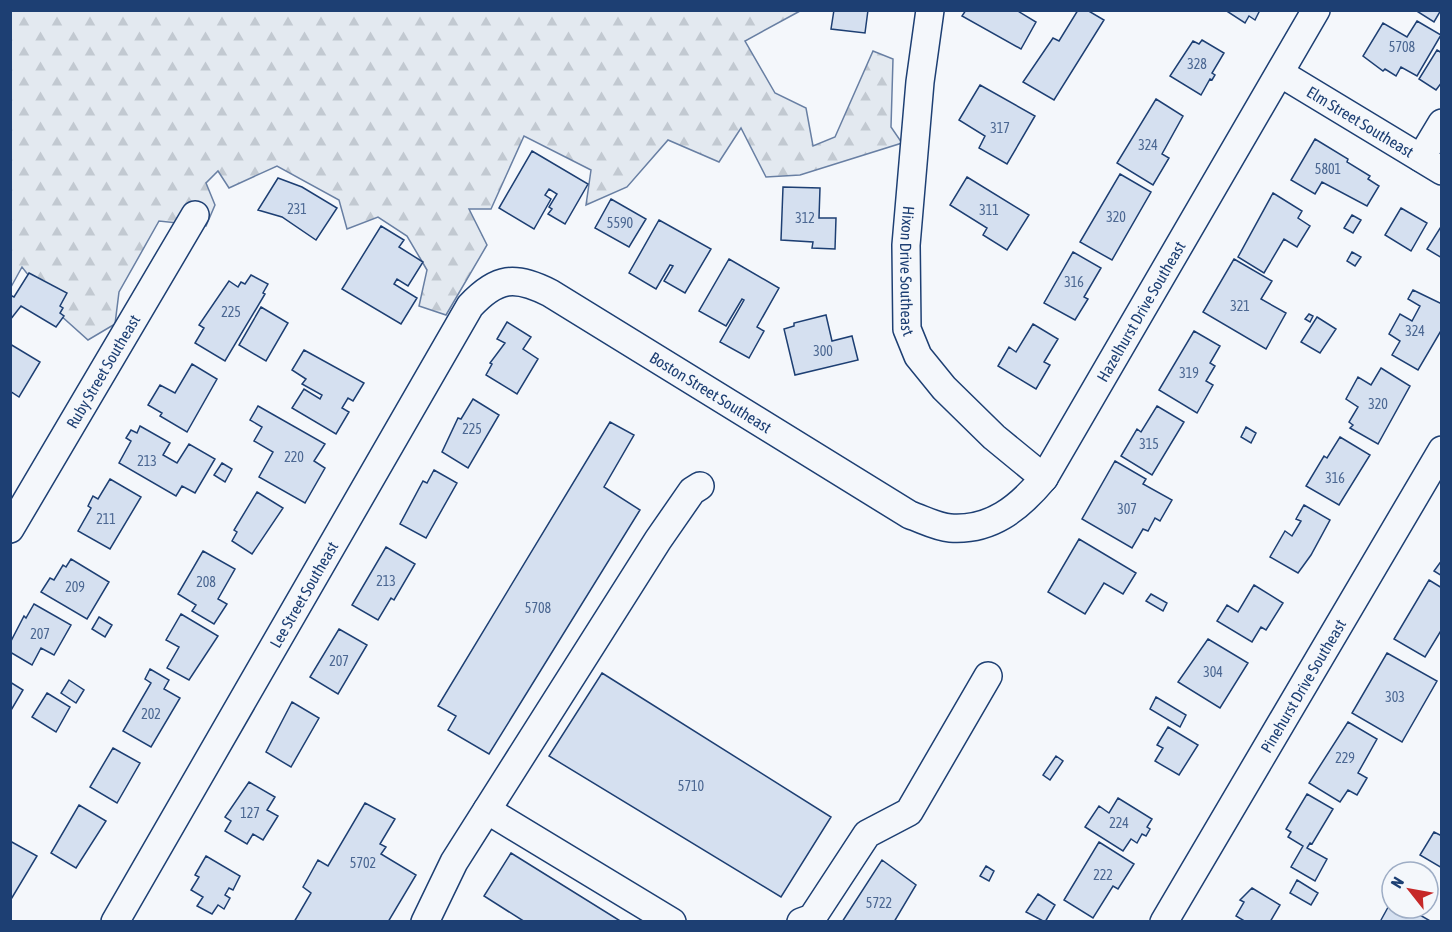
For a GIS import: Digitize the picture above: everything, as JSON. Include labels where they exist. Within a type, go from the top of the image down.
[{"type":"street","name":"Hixon Drive Southeast","points":[[930,10],[920,82],[906,245],[907,329],[918,356],[944,388],[994,437],[1044,478]]},
{"type":"street","name":"Hazelhurst Drive Southeast","points":[[910,515],[950,528],[994,522],[1024,501],[1044,478],[1316,10]]},
{"type":"street","name":"Elm Street Southeast","points":[[1280,73],[1431,165]]},
{"type":"street","points":[[1431,165],[1442,123]]},
{"type":"street","name":"Ruby Street Southeast","points":[[10,529],[195,214]]},
{"type":"street","name":"Boston Street Southeast","points":[[507,281],[529,282],[550,293],[910,515]]},
{"type":"street","name":"Lee Street Southeast","points":[[115,921],[470,306],[486,289],[507,281]]},
{"type":"street","name":"Pinehurst Drive Southeast","points":[[1164,921],[1442,450]]},
{"type":"street","points":[[425,921],[454,862],[658,540],[692,490],[700,486]]},
{"type":"street","points":[[801,921],[812,918],[867,834],[909,812],[988,676]]},
{"type":"street","points":[[487,810],[672,921]]},
{"type":"green space","points":[[11,11],[800,11],[745,41],[775,93],[806,108],[813,146],[835,137],[873,51],[893,59],[891,127],[902,143],[800,175],[766,177],[741,128],[719,162],[668,140],[627,187],[586,205],[591,170],[524,136],[491,209],[469,209],[487,245],[446,315],[419,306],[427,270],[407,236],[378,217],[347,229],[339,200],[277,166],[229,188],[218,171],[206,183],[215,205],[206,226],[159,221],[119,292],[115,324],[88,340],[59,314],[22,267],[11,287]]},
{"type":"building","points":[[834,10],[868,10],[865,33],[831,29]]},
{"type":"building","points":[[966,10],[1016,10],[1036,22],[1021,49],[962,16]]},
{"type":"building","points":[[1078,10],[1087,10],[1104,20],[1054,100],[1023,82],[1053,38],[1059,41]]},
{"type":"building","points":[[1225,10],[1260,10],[1255,20],[1249,16],[1245,23]]},
{"type":"building","points":[[1415,10],[1441,10],[1434,22]]},
{"type":"building","points":[[1417,21],[1441,35],[1417,76],[1401,67],[1396,76],[1385,69],[1383,71],[1363,56],[1383,23],[1407,37]]},
{"type":"building","points":[[1202,40],[1224,53],[1212,73],[1215,75],[1212,80],[1210,79],[1201,95],[1170,76],[1193,41],[1199,44]]},
{"type":"building","points":[[1437,50],[1442,53],[1442,82],[1436,90],[1419,79]]},
{"type":"building","points":[[980,85],[1035,116],[1007,164],[979,148],[985,136],[959,120]]},
{"type":"building","points":[[1156,99],[1183,116],[1162,154],[1169,158],[1153,185],[1117,163]]},
{"type":"building","points":[[1315,139],[1348,159],[1347,162],[1370,176],[1368,179],[1379,186],[1367,206],[1322,182],[1315,194],[1291,180]]},
{"type":"building","points":[[532,151],[588,184],[565,224],[548,214],[552,209],[549,207],[557,194],[549,189],[545,195],[551,199],[534,229],[499,208]]},
{"type":"building","points":[[1120,174],[1151,192],[1112,260],[1080,242]]},
{"type":"building","points":[[967,177],[1029,215],[1007,250],[983,235],[987,228],[950,205]]},
{"type":"building","points":[[278,178],[302,187],[337,208],[316,240],[282,217],[258,210]]},
{"type":"building","points":[[783,187],[820,188],[819,218],[836,218],[835,249],[812,248],[813,242],[781,240]]},
{"type":"building","points":[[1273,193],[1302,211],[1298,218],[1310,226],[1297,247],[1284,239],[1264,273],[1238,257]]},
{"type":"building","points":[[611,199],[646,219],[629,247],[595,228]]},
{"type":"building","points":[[1401,208],[1427,223],[1411,251],[1385,235]]},
{"type":"building","points":[[1352,215],[1361,220],[1353,233],[1344,228]]},
{"type":"building","points":[[659,220],[711,249],[685,293],[664,281],[673,266],[670,265],[656,289],[629,273]]},
{"type":"building","points":[[1442,225],[1442,258],[1427,249]]},
{"type":"building","points":[[381,226],[404,240],[399,247],[423,262],[408,286],[397,279],[394,284],[417,298],[401,324],[342,289]]},
{"type":"building","points":[[1073,252],[1101,268],[1084,297],[1088,299],[1075,320],[1044,303]]},
{"type":"building","points":[[1352,252],[1361,257],[1355,266],[1347,261]]},
{"type":"building","points":[[729,259],[779,288],[757,327],[764,331],[749,358],[720,342],[744,300],[742,299],[726,326],[699,311]]},
{"type":"building","points":[[1234,259],[1272,281],[1261,299],[1286,313],[1266,349],[1203,312]]},
{"type":"building","points":[[29,273],[67,293],[60,306],[63,308],[60,313],[64,316],[56,327],[21,306],[10,320],[10,295],[14,297]]},
{"type":"building","points":[[251,275],[268,284],[263,293],[265,294],[225,361],[195,343],[204,328],[199,325],[229,281],[238,287],[241,282],[245,284]]},
{"type":"building","points":[[1413,290],[1442,304],[1442,329],[1418,370],[1392,355],[1400,341],[1389,334],[1400,314],[1412,321],[1420,306],[1408,299]]},
{"type":"building","points":[[261,307],[288,323],[266,361],[239,345]]},
{"type":"building","points":[[1309,314],[1313,316],[1310,322],[1305,319]]},
{"type":"building","points":[[826,315],[832,341],[852,336],[858,360],[795,375],[784,329],[794,326],[794,323]]},
{"type":"building","points":[[1317,317],[1336,329],[1320,353],[1301,342]]},
{"type":"building","points":[[507,322],[531,337],[523,349],[538,359],[517,394],[486,375],[492,364],[490,363],[505,343],[497,339]]},
{"type":"building","points":[[1033,324],[1058,339],[1044,362],[1050,365],[1036,389],[998,366],[1009,347],[1016,352]]},
{"type":"building","points":[[1194,331],[1220,346],[1210,363],[1215,366],[1206,381],[1213,385],[1197,413],[1159,390]]},
{"type":"building","points":[[10,344],[40,362],[19,397],[10,391]]},
{"type":"building","points":[[304,350],[364,383],[353,401],[348,398],[342,408],[349,412],[336,434],[292,408],[304,389],[320,399],[322,395],[302,384],[306,379],[292,370]]},
{"type":"building","points":[[192,364],[217,379],[187,432],[160,416],[162,413],[148,405],[160,385],[175,393]]},
{"type":"building","points":[[1381,368],[1410,386],[1378,444],[1350,428],[1353,425],[1349,422],[1358,407],[1346,399],[1358,377],[1371,385]]},
{"type":"building","points":[[473,399],[499,415],[468,468],[442,452],[458,418],[461,419]]},
{"type":"building","points":[[258,406],[325,444],[314,461],[325,468],[305,503],[259,477],[273,452],[254,441],[262,427],[250,420]]},
{"type":"building","points":[[1157,406],[1184,422],[1152,475],[1121,456],[1137,429],[1141,432]]},
{"type":"building","points":[[610,422],[634,435],[604,487],[640,510],[489,754],[448,730],[456,716],[438,706]]},
{"type":"building","points":[[140,426],[170,443],[163,455],[177,463],[189,444],[215,459],[195,493],[182,486],[176,496],[119,463],[131,441],[126,438],[131,430],[137,433]]},
{"type":"building","points":[[1246,427],[1256,433],[1251,443],[1241,437]]},
{"type":"building","points":[[1340,437],[1370,455],[1339,505],[1306,486],[1324,456],[1327,458]]},
{"type":"building","points":[[1115,461],[1146,479],[1143,484],[1172,500],[1160,521],[1155,518],[1148,531],[1143,529],[1132,548],[1082,519]]},
{"type":"building","points":[[222,463],[232,469],[225,482],[214,475]]},
{"type":"building","points":[[434,470],[457,483],[426,538],[400,524],[423,481],[427,483]]},
{"type":"building","points":[[110,479],[141,497],[110,549],[78,531],[91,508],[88,506],[93,496],[98,499]]},
{"type":"building","points":[[257,492],[283,508],[252,554],[232,541],[237,532],[234,530]]},
{"type":"building","points":[[1304,505],[1330,520],[1311,555],[1298,573],[1270,557],[1285,531],[1292,536],[1301,521],[1296,519]]},
{"type":"building","points":[[1079,539],[1136,573],[1123,594],[1104,583],[1085,614],[1048,592]]},
{"type":"building","points":[[386,547],[415,564],[394,600],[391,598],[378,620],[352,605]]},
{"type":"building","points":[[203,551],[235,569],[218,599],[227,604],[214,624],[192,611],[196,605],[178,594]]},
{"type":"building","points":[[71,559],[109,582],[87,619],[41,592],[50,578],[54,580],[63,565],[66,567]]},
{"type":"building","points":[[1442,560],[1442,576],[1434,571]]},
{"type":"building","points":[[1429,580],[1442,588],[1442,629],[1425,657],[1394,639]]},
{"type":"building","points":[[1254,585],[1283,603],[1266,630],[1261,627],[1252,642],[1217,621],[1227,605],[1238,612]]},
{"type":"building","points":[[1151,594],[1167,603],[1163,611],[1146,601]]},
{"type":"building","points":[[34,604],[71,625],[54,655],[41,648],[32,665],[10,652],[10,643],[24,616],[26,618]]},
{"type":"building","points":[[181,614],[218,636],[189,680],[167,668],[179,647],[166,640]]},
{"type":"building","points":[[99,617],[112,625],[105,637],[92,629]]},
{"type":"building","points":[[339,629],[367,645],[338,694],[310,677]]},
{"type":"building","points":[[1208,639],[1248,663],[1220,708],[1178,682]]},
{"type":"building","points":[[1387,653],[1437,681],[1402,742],[1352,713]]},
{"type":"building","points":[[150,669],[169,680],[164,689],[180,698],[151,747],[123,731],[151,683],[145,679]]},
{"type":"building","points":[[602,673],[831,817],[781,897],[549,756]]},
{"type":"building","points":[[69,680],[84,690],[76,703],[61,693]]},
{"type":"building","points":[[10,682],[23,690],[10,712]]},
{"type":"building","points":[[47,693],[70,707],[56,732],[32,717]]},
{"type":"building","points":[[1156,697],[1186,715],[1180,727],[1150,709]]},
{"type":"building","points":[[292,702],[319,718],[291,767],[266,752]]},
{"type":"building","points":[[1348,722],[1377,739],[1358,773],[1367,778],[1357,795],[1348,790],[1340,802],[1309,783]]},
{"type":"building","points":[[1168,727],[1198,745],[1179,775],[1155,761],[1163,748],[1157,745]]},
{"type":"building","points":[[113,748],[140,763],[117,803],[90,787]]},
{"type":"building","points":[[1056,756],[1063,761],[1050,780],[1043,775]]},
{"type":"building","points":[[249,782],[275,797],[267,810],[278,816],[263,840],[253,834],[247,844],[225,831],[231,821],[225,817]]},
{"type":"building","points":[[1307,794],[1333,809],[1312,844],[1310,843],[1307,848],[1327,859],[1315,881],[1291,867],[1303,846],[1288,837],[1291,832],[1286,829]]},
{"type":"building","points":[[1118,798],[1152,819],[1147,827],[1150,829],[1146,836],[1142,834],[1137,843],[1131,839],[1123,851],[1085,827],[1099,806],[1109,813]]},
{"type":"building","points":[[365,803],[395,819],[380,844],[386,847],[381,854],[416,875],[388,922],[294,922],[311,893],[303,887],[318,860],[328,866]]},
{"type":"building","points":[[79,805],[106,821],[76,868],[51,853]]},
{"type":"building","points":[[1434,832],[1442,836],[1442,868],[1440,860],[1428,860],[1420,855]]},
{"type":"building","points":[[10,841],[37,856],[10,901]]},
{"type":"building","points":[[1099,842],[1134,864],[1118,889],[1113,886],[1093,918],[1064,900]]},
{"type":"building","points":[[511,853],[622,922],[525,922],[484,896]]},
{"type":"building","points":[[206,856],[240,876],[233,890],[229,888],[225,895],[230,898],[224,909],[218,905],[212,914],[197,906],[203,897],[191,890],[199,877],[195,875]]},
{"type":"building","points":[[882,860],[916,885],[894,922],[842,922]]},
{"type":"building","points":[[986,866],[994,871],[989,881],[980,876]]},
{"type":"building","points":[[1297,880],[1318,893],[1311,905],[1290,893]]},
{"type":"building","points":[[1252,888],[1280,905],[1270,922],[1246,922],[1236,916],[1244,902],[1240,900]]},
{"type":"building","points":[[1038,894],[1055,905],[1045,922],[1026,912]]},
{"type":"building","points":[[1381,920],[1429,920],[1432,922],[1383,922]]}]
